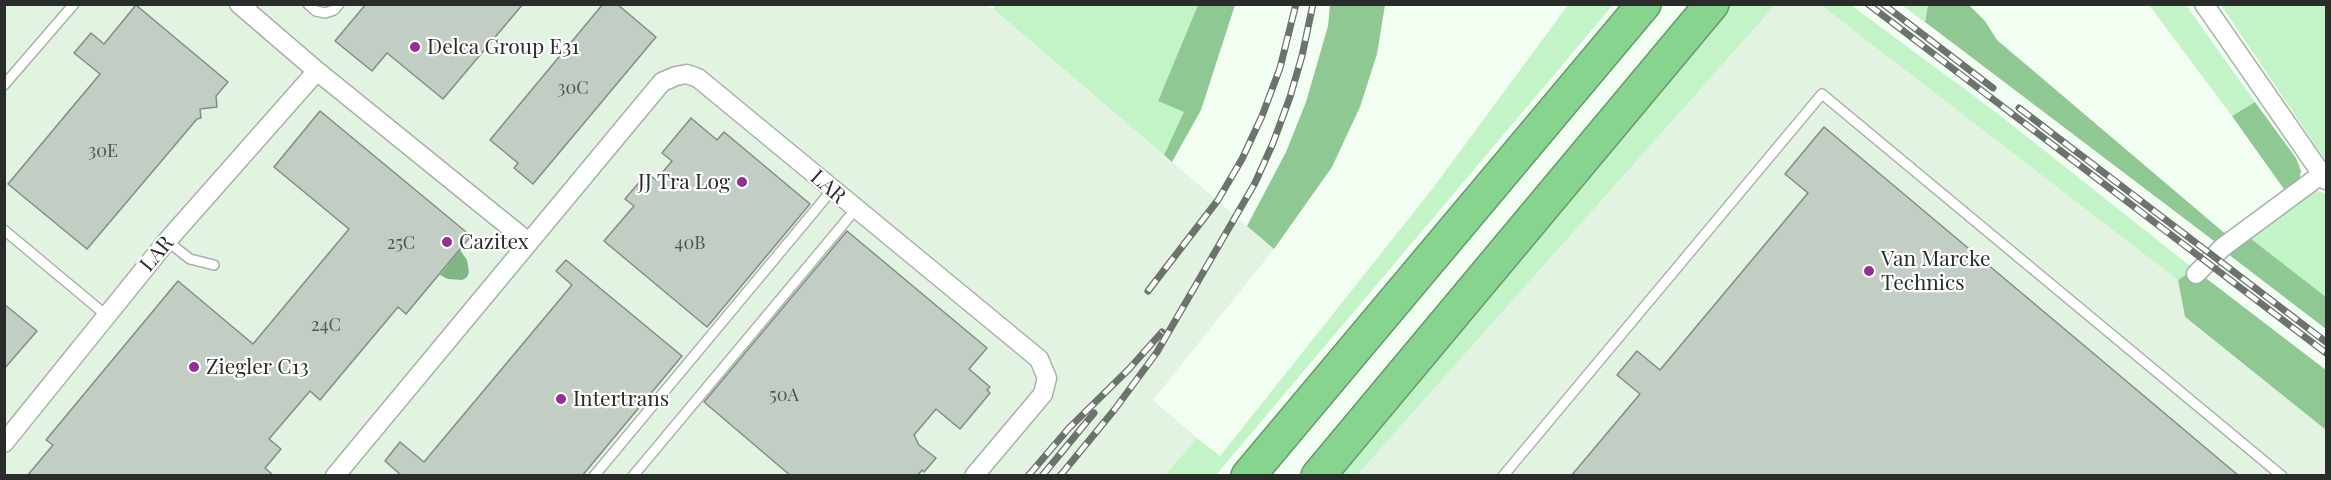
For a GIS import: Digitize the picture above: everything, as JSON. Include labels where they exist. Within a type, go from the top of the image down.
[{"type":"highway","points":[[1248,476],[1644,4]]},
{"type":"highway","points":[[1318,476],[1712,4]]},
{"type":"street","points":[[238,4],[527,242]]},
{"type":"street","points":[[2196,274],[2223,247],[2324,177],[2204,4]]},
{"type":"street","name":"LAR","points":[[4,443],[168,241],[317,71]]},
{"type":"street","name":"LAR","points":[[334,476],[662,82],[687,74],[698,78],[855,210],[1039,359],[1047,378],[1043,394],[974,476]]},
{"type":"lane","points":[[4,85],[74,4]]},
{"type":"lane","points":[[308,4],[316,11],[326,13],[334,10],[339,4]]},
{"type":"lane","points":[[1503,476],[1822,93],[2282,476]]},
{"type":"lane","points":[[594,476],[832,190]]},
{"type":"lane","points":[[633,476],[855,210]]},
{"type":"lane","points":[[4,230],[106,315]]},
{"type":"lane","points":[[168,241],[189,259],[214,265]]},
{"type":"shaded area","points":[[996,4],[1198,5],[1158,101],[1185,112],[1164,155],[993,9]]},
{"type":"shaded area","points":[[1748,4],[1835,5],[2178,280],[2185,318],[2326,430],[2326,476],[1350,476]]},
{"type":"shaded area","points":[[4,5],[988,5],[1274,249],[1153,400],[1197,438],[1165,475],[5,475]]},
{"type":"shaded area","points":[[1198,5],[1235,5],[1201,110],[1172,162],[1164,155],[1184,112],[1158,101]]},
{"type":"shaded area","points":[[1330,5],[1385,5],[1377,54],[1360,107],[1332,167],[1274,249],[1247,226],[1286,152],[1306,102],[1328,26]]},
{"type":"shaded area","points":[[1568,5],[1613,5],[1216,475],[1165,475],[1197,438],[1220,456],[1433,188]]},
{"type":"shaded area","points":[[1731,5],[1775,5],[1357,475],[1337,476]]},
{"type":"shaded area","points":[[1821,5],[1851,5],[1997,113],[2194,269],[2178,280]]},
{"type":"shaded area","points":[[1902,5],[1928,5],[1925,22],[1924,22]]},
{"type":"shaded area","points":[[1928,5],[1969,5],[1985,21],[1997,40],[2228,236],[2218,244],[1925,22]]},
{"type":"shaded area","points":[[2149,5],[2186,5],[2255,102],[2232,116]]},
{"type":"shaded area","points":[[2221,5],[2326,5],[2326,160],[2314,143]]},
{"type":"shaded area","points":[[2255,102],[2296,158],[2301,171],[2299,182],[2286,192],[2232,116]]},
{"type":"shaded area","points":[[2315,190],[2326,194],[2326,297],[2250,238],[2308,191]]},
{"type":"shaded area","points":[[2250,238],[2326,297],[2326,329],[2228,254]]},
{"type":"shaded area","points":[[460,250],[467,260],[469,272],[467,277],[462,280],[448,279],[440,275]]},
{"type":"shaded area","points":[[2194,269],[2326,370],[2326,430],[2185,317],[2178,280]]},
{"type":"building","name":"Delca Group E31","points":[[366,4],[523,4],[443,99],[387,53],[372,71],[335,41]]},
{"type":"building","points":[[603,4],[617,4],[656,37],[533,184],[514,168],[518,163],[490,140]]},
{"type":"building","points":[[136,5],[228,82],[216,96],[217,107],[200,109],[201,118],[197,119],[87,249],[8,184],[100,74],[74,53],[91,33],[104,44]]},
{"type":"building","points":[[320,111],[471,236],[406,314],[398,307],[320,400],[310,391],[269,439],[281,449],[265,468],[274,476],[27,476],[53,445],[46,440],[178,281],[253,344],[349,229],[274,167]]},
{"type":"building","points":[[691,118],[717,140],[724,132],[810,204],[707,327],[604,241],[634,206],[625,199],[647,173],[656,180],[672,161],[662,153]]},
{"type":"building","name":"Van Marcke Technics","points":[[1824,127],[2239,476],[1571,476],[1640,394],[1617,375],[1637,351],[1660,370],[1808,193],[1785,174]]},
{"type":"building","points":[[847,231],[987,348],[969,369],[990,387],[987,390],[990,393],[960,429],[936,409],[914,435],[919,445],[936,458],[924,472],[922,470],[917,476],[791,476],[704,402]]},
{"type":"building","name":"Intertrans","points":[[566,260],[682,356],[582,476],[402,476],[385,461],[400,442],[424,462],[572,285],[556,271]]},
{"type":"building","points":[[4,304],[37,331],[4,369]]},
{"type":"railway","points":[[1148,291],[1218,200],[1242,159],[1262,116],[1280,68],[1296,4]]},
{"type":"railway","points":[[1060,476],[1115,409],[1157,352],[1255,183],[1290,97],[1302,56],[1313,4]]},
{"type":"railway","points":[[1868,4],[2326,353]]},
{"type":"railway","points":[[1883,4],[1993,88]]},
{"type":"railway","points":[[2019,108],[2326,342]]},
{"type":"railway","points":[[1028,476],[1069,428],[1129,369],[1162,332]]},
{"type":"railway","points":[[1042,476],[1094,413]]},
{"type":"place","name":"Delca Group E31","points":[[415,47]]},
{"type":"place","name":"JJ Tra Log","points":[[742,182]]},
{"type":"place","name":"Cazitex","points":[[447,242]]},
{"type":"place","name":"Van Marcke Technics","points":[[1869,271]]},
{"type":"place","name":"Ziegler C13","points":[[194,367]]},
{"type":"place","name":"Intertrans","points":[[561,399]]}]
